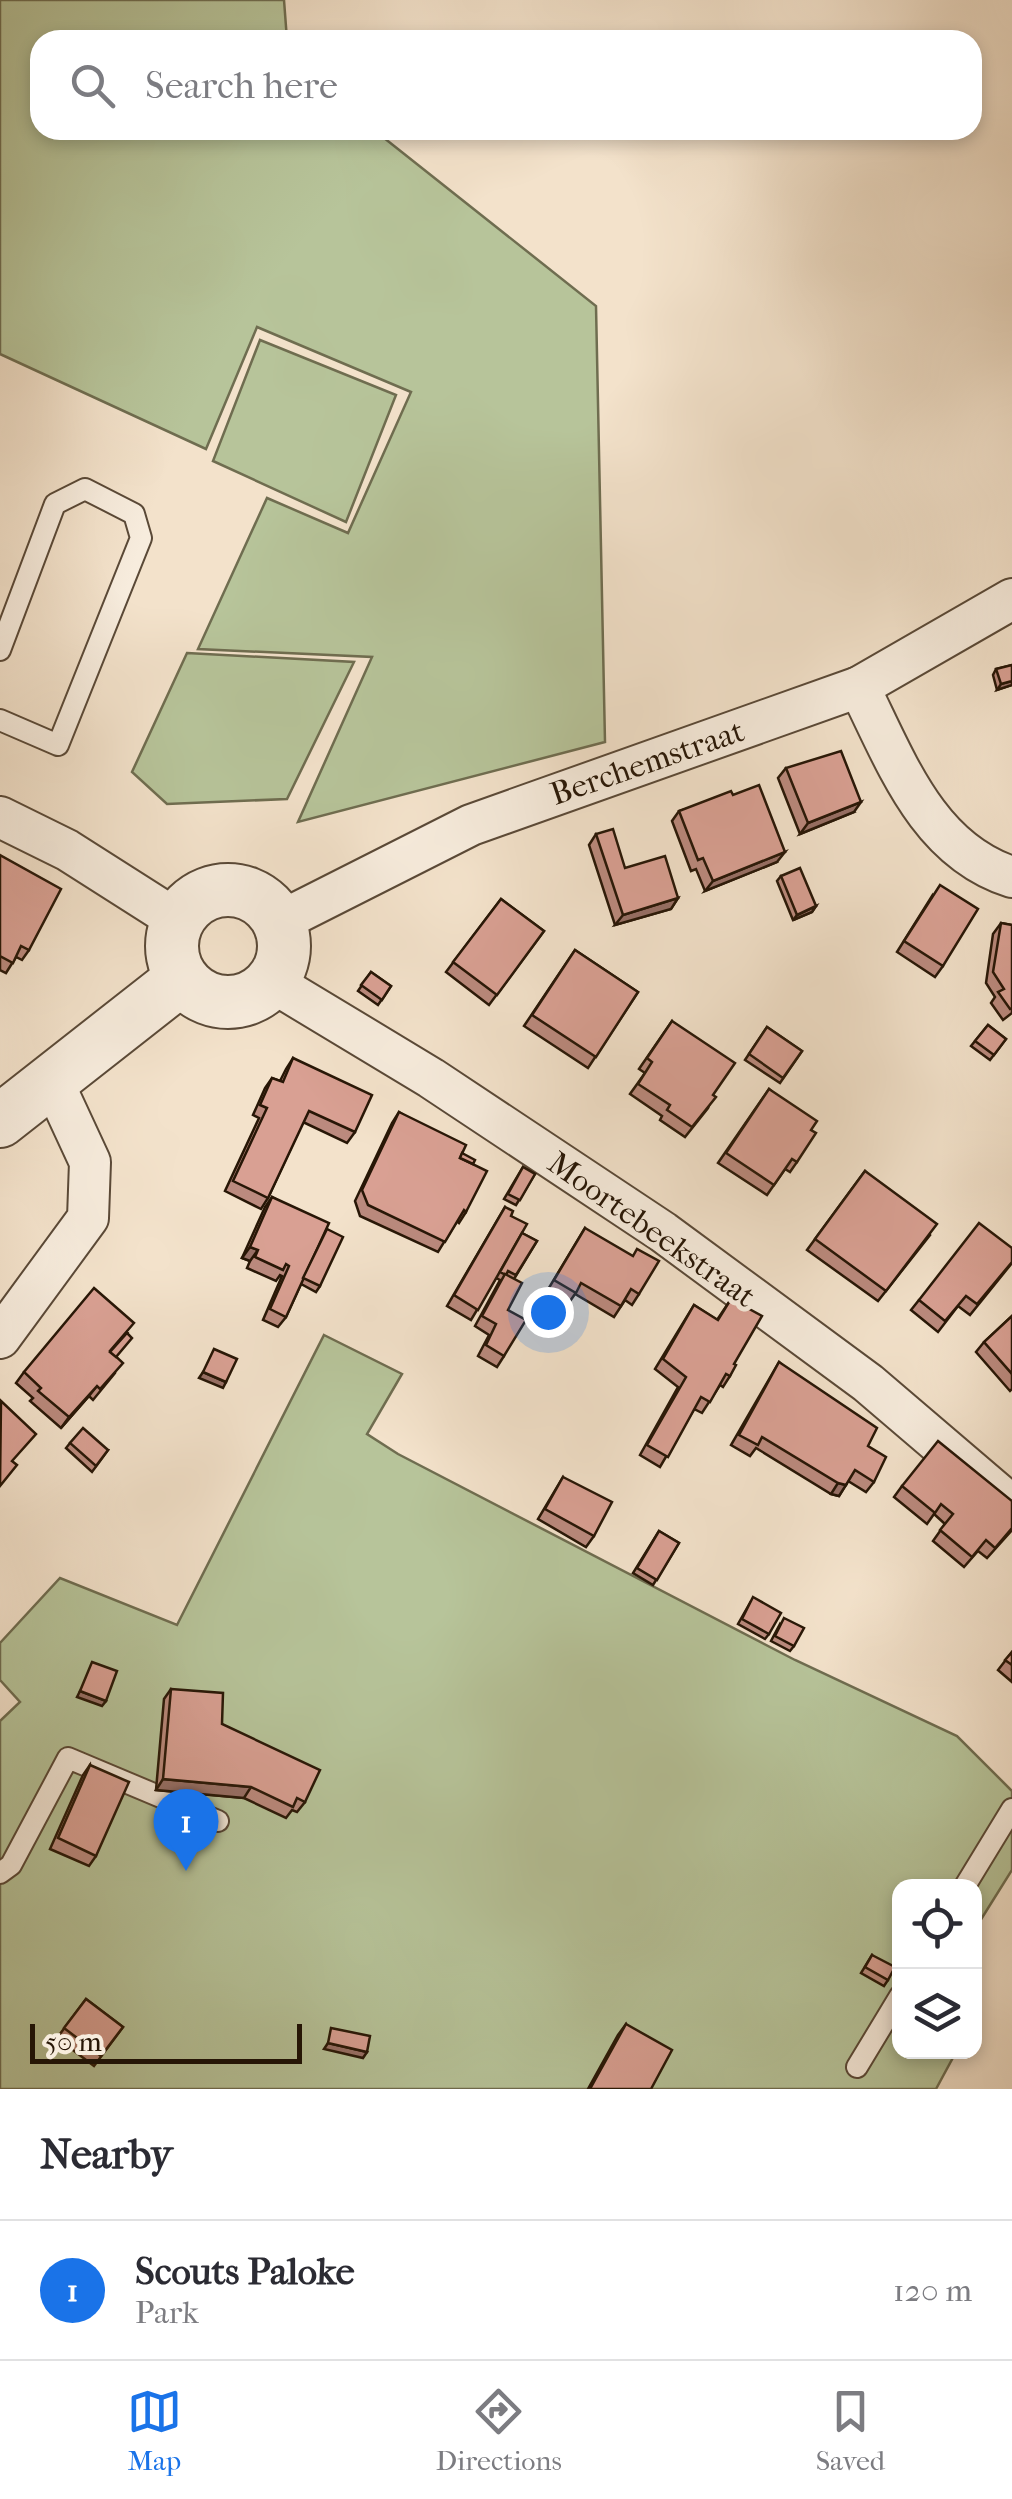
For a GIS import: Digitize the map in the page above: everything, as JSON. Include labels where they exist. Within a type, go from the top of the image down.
[{"type":"street","name":"Berchemstraat","points":[[279,922],[470,825],[859,687],[1012,598]]},
{"type":"street","points":[[859,687],[910,787],[948,841],[992,870],[1012,877]]},
{"type":"street","points":[[0,817],[67,850],[177,920]]},
{"type":"street","points":[[234,890],[255,896],[279,922],[284,947],[280,968],[258,994],[237,1002],[208,999],[181,978],[173,961],[171,942],[177,920],[191,903],[214,891],[234,890]]},
{"type":"street","points":[[0,1122],[181,978]]},
{"type":"street","name":"Moortebeekstraat","points":[[272,982],[431,1078],[663,1232],[868,1383],[1012,1506]]},
{"type":"street","points":[[0,1338],[88,1218],[90,1162],[52,1080]]},
{"type":"lane","points":[[0,650],[56,504],[85,489],[134,514],[141,538],[58,745],[0,720]]},
{"type":"lane","points":[[0,1873],[11,1865],[68,1758],[218,1822]]},
{"type":"lane","points":[[970,1879],[1012,1809]]},
{"type":"lane","points":[[857,2067],[892,2009]]},
{"type":"green space","points":[[0,0],[284,0],[286,30],[30,30],[30,140],[387,140],[596,306],[605,742],[298,822],[372,657],[198,649],[267,498],[348,533],[411,392],[257,327],[206,449],[0,354]]},
{"type":"green space","points":[[260,340],[396,395],[346,522],[213,461]]},
{"type":"green space","points":[[187,653],[354,662],[287,799],[167,804],[132,772]]},
{"type":"green space","points":[[324,1335],[402,1374],[367,1434],[398,1454],[795,1660],[957,1736],[1012,1791],[1012,1870],[982,1918],[982,1879],[892,1879],[892,2059],[952,2059],[936,2089],[0,2089],[0,1721],[20,1702],[0,1680],[0,1643],[60,1578],[177,1625]]},
{"type":"building","points":[[1012,665],[1012,681],[1001,684],[996,669]]},
{"type":"building","points":[[841,751],[861,802],[808,823],[786,768]]},
{"type":"building","points":[[759,785],[785,852],[713,881],[703,858],[698,860],[679,811]]},
{"type":"building","points":[[613,829],[625,868],[665,856],[678,898],[623,915],[596,834]]},
{"type":"building","points":[[0,855],[61,889],[29,950],[21,946],[13,963],[0,956]]},
{"type":"building","points":[[800,868],[816,906],[797,915],[781,876]]},
{"type":"building","points":[[940,885],[978,909],[943,966],[904,941]]},
{"type":"building","points":[[501,899],[544,931],[497,995],[453,962]]},
{"type":"building","points":[[1001,923],[1012,925],[1010,1009],[998,992],[1004,989],[993,972]]},
{"type":"building","points":[[575,950],[638,992],[596,1057],[532,1015]]},
{"type":"building","points":[[371,972],[391,986],[382,1000],[361,985]]},
{"type":"building","points":[[672,1021],[735,1063],[713,1095],[716,1097],[692,1127],[667,1110],[670,1105],[638,1084],[652,1062],[647,1058]]},
{"type":"building","points":[[988,1025],[1006,1039],[994,1055],[975,1041]]},
{"type":"building","points":[[767,1027],[802,1051],[783,1078],[749,1054]]},
{"type":"building","points":[[293,1058],[372,1095],[355,1132],[309,1111],[268,1198],[233,1181],[267,1108],[260,1105],[272,1078],[283,1082]]},
{"type":"building","points":[[769,1089],[817,1121],[811,1130],[816,1133],[797,1162],[792,1159],[774,1185],[726,1153]]},
{"type":"building","points":[[399,1112],[466,1145],[460,1158],[487,1171],[445,1242],[368,1205],[362,1190]]},
{"type":"building","points":[[462,1153],[475,1160],[473,1164],[460,1158]]},
{"type":"building","points":[[523,1167],[535,1174],[520,1200],[508,1194]]},
{"type":"building","points":[[865,1171],[937,1224],[886,1291],[815,1239]]},
{"type":"building","points":[[272,1197],[329,1223],[286,1317],[270,1309],[289,1266],[286,1264],[283,1270],[255,1257],[258,1250],[250,1247]]},
{"type":"building","points":[[505,1207],[513,1211],[511,1216],[527,1224],[478,1310],[454,1295]]},
{"type":"building","points":[[979,1223],[1012,1248],[1012,1262],[977,1304],[966,1296],[945,1321],[919,1300]]},
{"type":"building","points":[[585,1228],[633,1256],[637,1249],[659,1261],[639,1294],[631,1289],[621,1306],[581,1283],[576,1293],[554,1280]]},
{"type":"building","points":[[327,1229],[343,1237],[320,1286],[303,1278]]},
{"type":"building","points":[[522,1233],[537,1241],[516,1275],[508,1271],[506,1275],[500,1272]]},
{"type":"building","points":[[505,1274],[522,1283],[508,1310],[526,1320],[504,1356],[486,1345],[496,1324],[482,1316]]},
{"type":"building","points":[[94,1288],[134,1323],[110,1351],[123,1363],[69,1417],[38,1391],[41,1388],[24,1372]]},
{"type":"building","points":[[731,1299],[762,1316],[730,1376],[726,1374],[710,1402],[701,1397],[668,1457],[647,1445],[686,1377],[663,1359],[694,1305],[718,1320]]},
{"type":"building","points":[[1012,1316],[1012,1374],[984,1342]]},
{"type":"building","points":[[127,1333],[132,1338],[116,1357],[110,1352]]},
{"type":"building","points":[[214,1349],[237,1359],[226,1382],[203,1372]]},
{"type":"building","points":[[779,1362],[877,1428],[868,1446],[886,1457],[874,1482],[855,1470],[846,1485],[838,1483],[762,1437],[758,1445],[739,1435]]},
{"type":"building","points":[[1,1401],[36,1434],[12,1461],[17,1465],[0,1486]]},
{"type":"building","points":[[83,1428],[108,1450],[96,1466],[70,1443]]},
{"type":"building","points":[[938,1441],[1012,1501],[1012,1528],[995,1548],[986,1540],[972,1557],[940,1530],[953,1514],[941,1504],[935,1513],[902,1486]]},
{"type":"building","points":[[563,1477],[612,1502],[594,1536],[545,1509]]},
{"type":"building","points":[[659,1531],[679,1543],[657,1580],[637,1568]]},
{"type":"building","points":[[753,1597],[781,1613],[769,1634],[742,1619]]},
{"type":"building","points":[[784,1618],[804,1628],[794,1646],[775,1636]]},
{"type":"building","points":[[92,1662],[117,1671],[106,1701],[80,1691]]},
{"type":"building","points":[[171,1689],[223,1693],[222,1724],[320,1770],[305,1802],[297,1798],[293,1807],[251,1787],[163,1779]]},
{"type":"building","points":[[90,1765],[129,1782],[96,1856],[58,1838]]},
{"type":"building","points":[[872,1955],[892,1965],[892,1973],[888,1980],[865,1967]]},
{"type":"building","points":[[86,1999],[123,2027],[101,2056],[64,2028]]},
{"type":"building","points":[[626,2024],[672,2050],[651,2089],[590,2089]]},
{"type":"building","points":[[331,2028],[370,2036],[367,2052],[328,2043]]},
{"type":"place","name":"Scouts Paloke","points":[[186,1871]]}]
